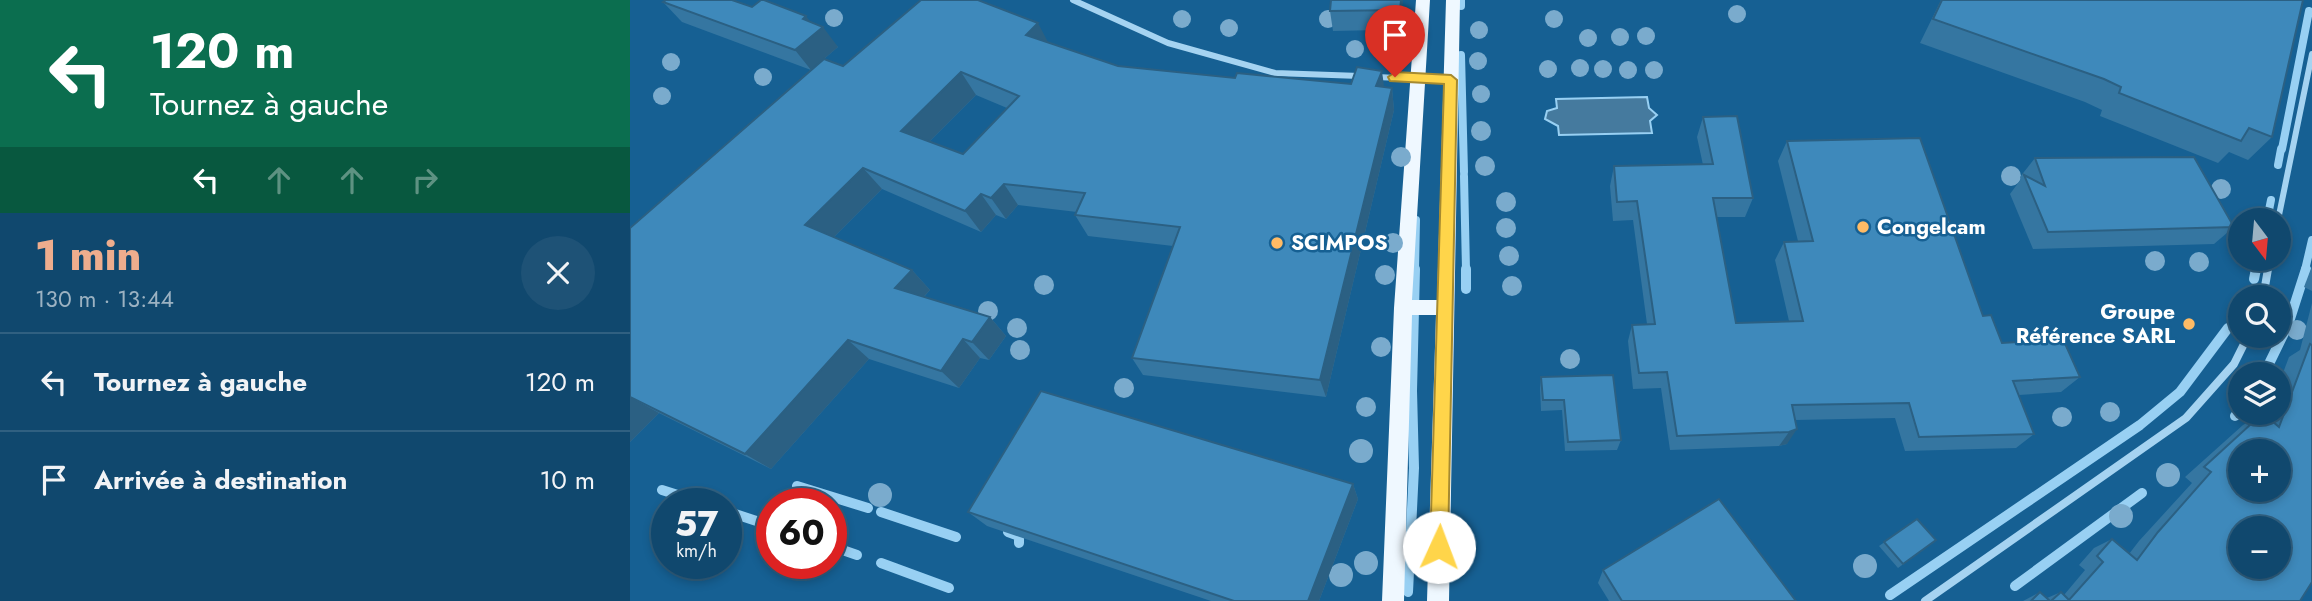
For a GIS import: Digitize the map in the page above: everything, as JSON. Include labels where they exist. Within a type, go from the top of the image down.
[{"type":"main road","points":[[1393,601],[1403,308],[1423,0]]},
{"type":"main road","points":[[1438,601],[1453,0]]},
{"type":"main road","points":[[1403,308],[1446,307]]},
{"type":"street","points":[[1073,0],[1168,43],[1275,73],[1451,80]]},
{"type":"street","points":[[2280,208],[2312,54]]},
{"type":"street","points":[[1925,601],[2186,418],[2234,364],[2242,348]]},
{"type":"water","points":[[1647,97],[1649,108],[1657,115],[1650,121],[1652,133],[1559,135],[1558,126],[1545,119],[1547,111],[1557,108],[1556,99]]},
{"type":"building","points":[[732,0],[752,7],[764,0],[806,16],[803,19],[823,27],[795,50],[663,2]]},
{"type":"building","points":[[921,0],[978,0],[1038,23],[1026,35],[1118,66],[1235,78],[1237,73],[1351,84],[1357,67],[1382,71],[1376,86],[1392,88],[1320,380],[1132,358],[1180,227],[1075,215],[1085,193],[1004,184],[991,198],[981,194],[965,211],[863,168],[805,225],[912,270],[895,288],[990,317],[972,342],[963,339],[941,371],[848,340],[745,454],[630,397],[630,228],[824,59],[843,66]],"holes":[[[961,72],[1019,96],[963,154],[901,131]]]},
{"type":"building","points":[[1331,0],[1401,0],[1400,10],[1330,11]]},
{"type":"building","points":[[1942,0],[2303,0],[2272,137],[2249,128],[2241,141],[2119,93],[2121,87],[2104,79],[1933,19]]},
{"type":"building","points":[[1385,11],[1408,12],[1403,40],[1378,38]]},
{"type":"building","points":[[1737,116],[1753,198],[1713,198],[1736,323],[1803,321],[1784,242],[1813,241],[1787,141],[1920,138],[1983,316],[1991,315],[2002,343],[2063,339],[2080,377],[2013,381],[2034,434],[1919,437],[1909,403],[1792,405],[1797,429],[1789,432],[1677,436],[1667,372],[1639,373],[1632,325],[1655,324],[1637,201],[1617,202],[1614,166],[1713,164],[1703,117]]},
{"type":"building","points":[[2194,157],[2228,216],[2228,227],[2048,232],[2024,175],[2045,186],[2035,158]]},
{"type":"building","points":[[2310,344],[2312,582],[2300,601],[2051,601],[2061,592],[2069,600],[2103,562],[2097,556],[2112,539],[2137,560],[2211,472],[2204,467],[2228,445],[2228,502],[2291,502],[2291,439],[2235,439],[2250,425],[2291,425],[2291,395]]},
{"type":"building","points":[[1613,375],[1621,440],[1568,442],[1564,400],[1543,400],[1541,377]]},
{"type":"building","points":[[1041,391],[1353,484],[1308,601],[1234,601],[968,512]]},
{"type":"building","points":[[1719,499],[1796,601],[1622,601],[1603,570]]},
{"type":"building","points":[[1917,519],[1936,540],[1903,564],[1884,542]]},
{"type":"building","points":[[2040,592],[2050,601],[2031,601]]},
{"type":"waterway","points":[[1461,0],[1461,6]]},
{"type":"waterway","points":[[2282,149],[2309,11]]},
{"type":"waterway","points":[[1461,55],[1464,172]]},
{"type":"waterway","points":[[2278,165],[2281,149]]},
{"type":"waterway","points":[[1464,176],[1466,270]]},
{"type":"waterway","points":[[2269,208],[2271,200]]},
{"type":"waterway","points":[[1415,270],[1416,220]]},
{"type":"waterway","points":[[2305,270],[2312,240]]},
{"type":"waterway","points":[[1408,592],[1414,468],[1412,391],[1415,269]]},
{"type":"waterway","points":[[2270,362],[2288,325],[2306,269]]},
{"type":"waterway","points":[[1466,270],[1466,289]]},
{"type":"waterway","points":[[2254,279],[2256,271]]},
{"type":"waterway","points":[[1890,595],[2140,425],[2180,392],[2228,328]]},
{"type":"waterway","points":[[797,486],[868,508]]},
{"type":"waterway","points":[[2015,586],[2142,493]]},
{"type":"waterway","points":[[881,512],[956,537]]},
{"type":"waterway","points":[[742,516],[756,521]]},
{"type":"waterway","points":[[1008,532],[1019,536],[1019,543]]},
{"type":"waterway","points":[[847,552],[857,555]]},
{"type":"waterway","points":[[881,563],[949,588]]},
{"type":"place","name":"Congelcam","points":[[1863,227]]},
{"type":"place","name":"SCIMPOS","points":[[1277,243]]},
{"type":"place","name":"Groupe Référence SARL","points":[[2189,324]]},
{"type":"route","points":[[1395,77],[1451,80],[1439,547]]}]
